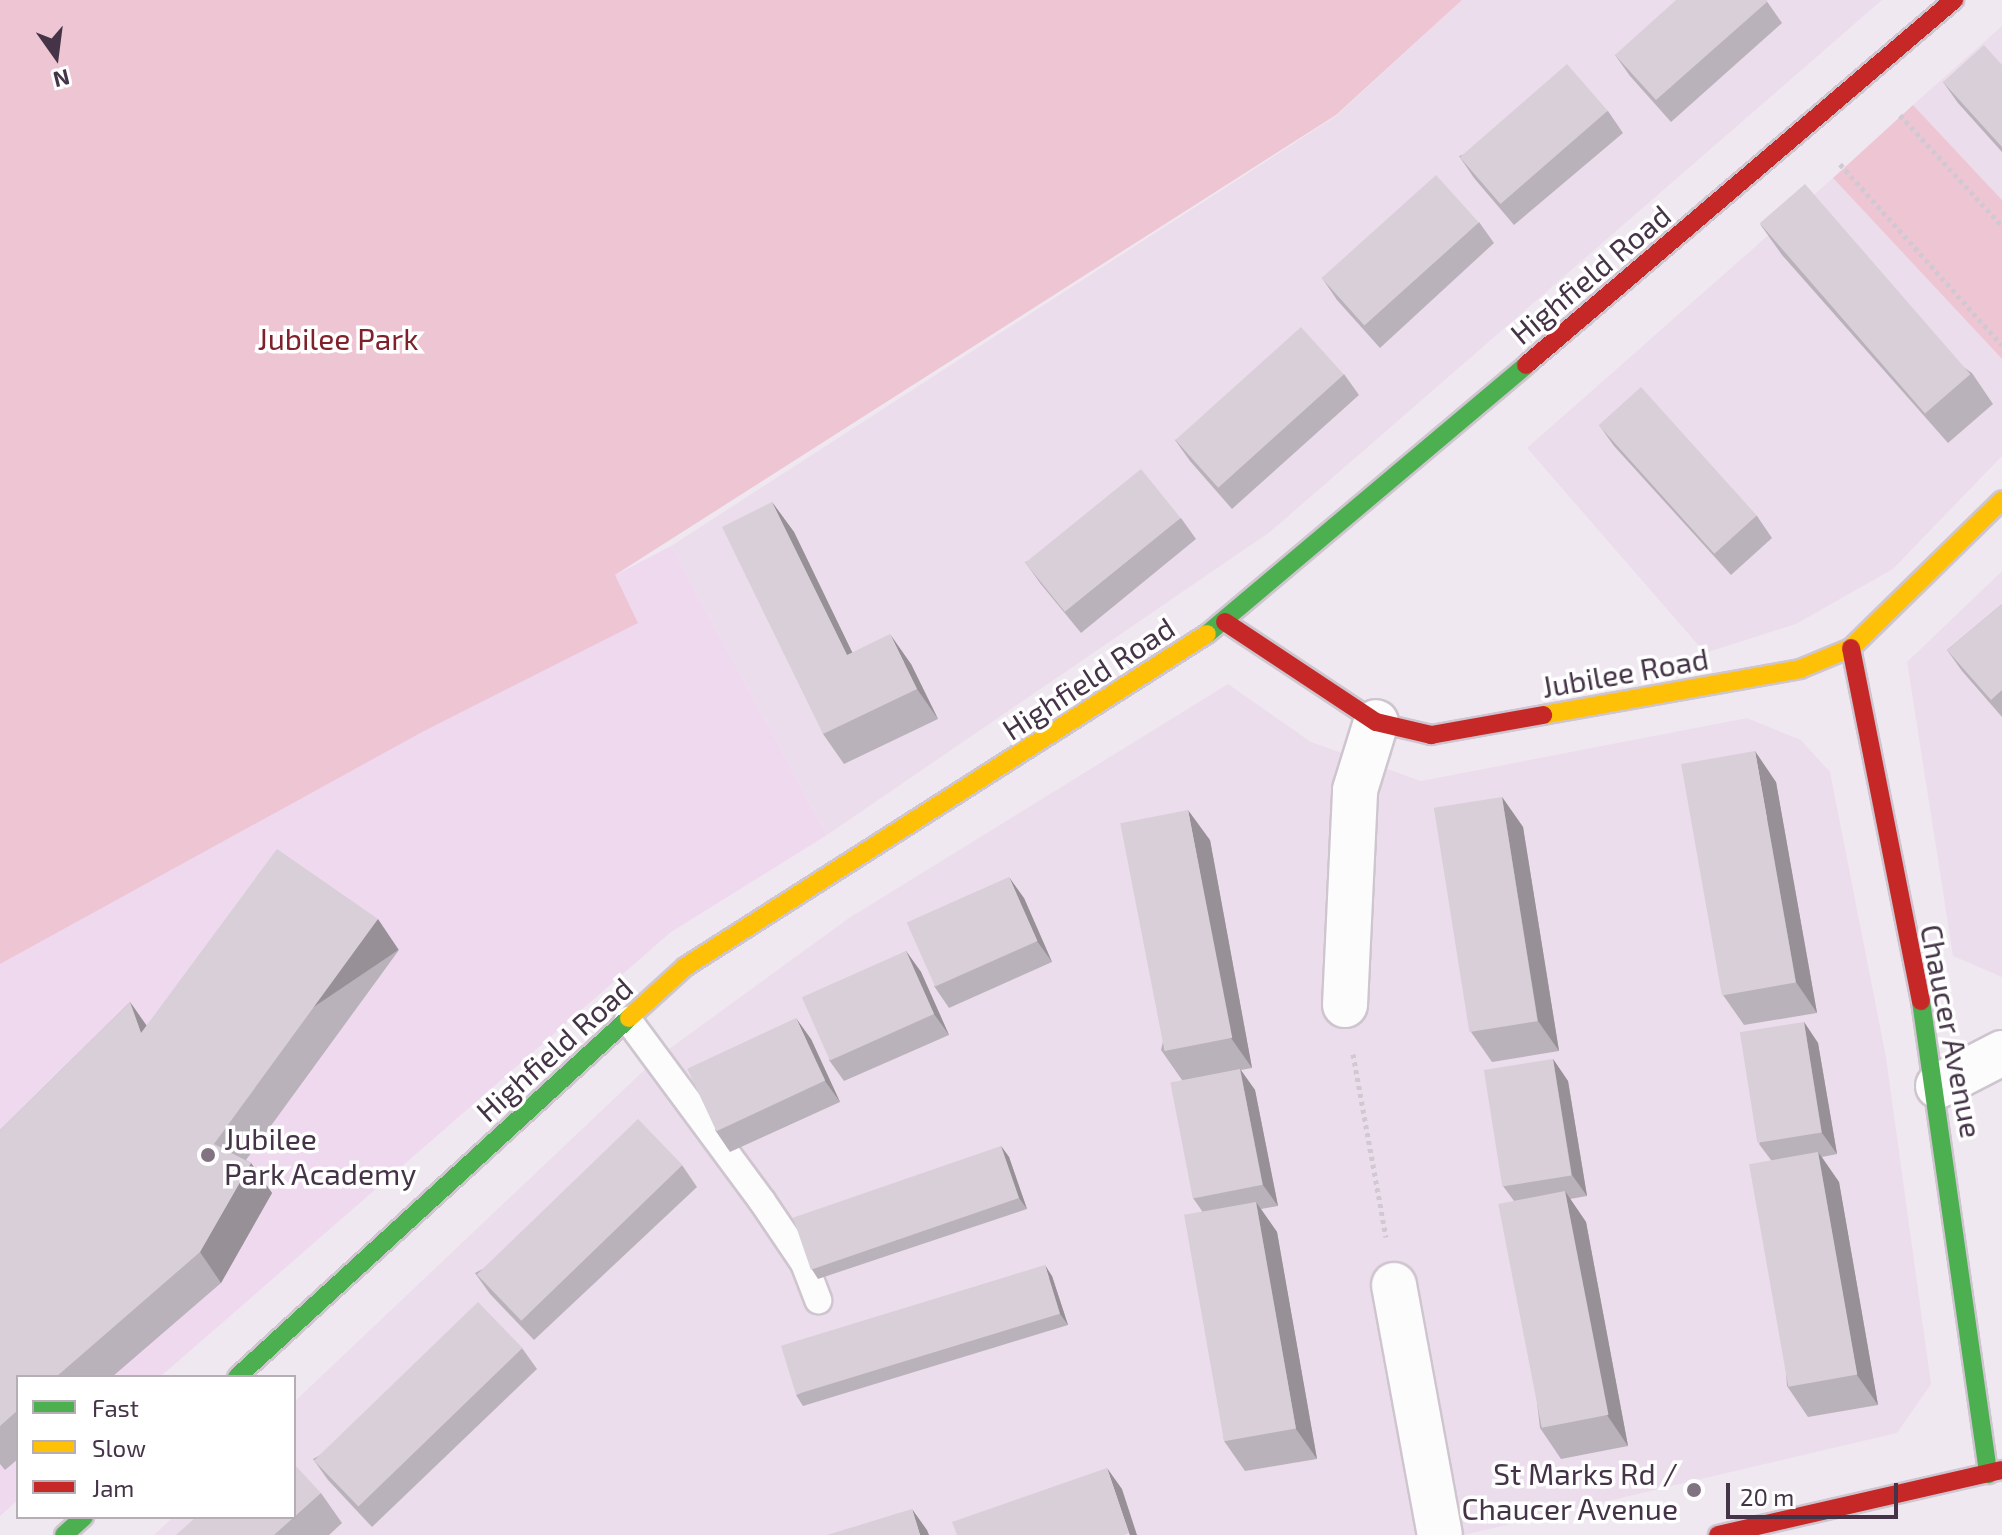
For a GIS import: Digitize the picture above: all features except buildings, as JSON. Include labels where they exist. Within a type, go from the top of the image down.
[{"type":"street","name":"Highfield Road","points":[[239,1375],[685,967],[1225,622],[1954,0]]},
{"type":"street","name":"Jubilee Road","points":[[1225,622],[1273,660],[1376,722],[1431,735],[1777,675],[1851,648],[2002,500]]},
{"type":"street","name":"Chaucer Avenue","points":[[1851,648],[1938,1086],[1995,1472]]},
{"type":"street","points":[[1345,1005],[1355,790],[1376,722]]},
{"type":"street","points":[[1938,1086],[2002,1053]]},
{"type":"street","points":[[1394,1285],[1440,1535]]},
{"type":"street","points":[[1718,1535],[1995,1472]]},
{"type":"street","points":[[64,1535],[82,1519]]},
{"type":"lane","points":[[628,1020],[770,1213],[818,1300]]},
{"type":"path","points":[[1865,76],[2002,226]]},
{"type":"path","points":[[1806,126],[2002,345]]},
{"type":"path","points":[[1345,1005],[1394,1285]]},
{"type":"shaded area","points":[[1462,0],[1882,0],[1270,532],[827,835],[671,546],[1336,116]]},
{"type":"shaded area","points":[[2002,26],[2002,200],[1913,105]]},
{"type":"shaded area","points":[[1833,178],[2002,359],[2002,456],[1893,569],[1796,624],[1705,653],[1527,448]]},
{"type":"shaded area","name":"Jubilee Park Academy","points":[[671,546],[827,835],[671,932],[162,1375],[16,1375],[16,1502],[0,1516],[0,896]]},
{"type":"shaded area","points":[[2002,571],[2002,977],[1953,956],[1907,662]]},
{"type":"shaded area","points":[[1228,684],[1311,742],[1421,781],[1747,718],[1801,740],[1830,772],[1886,1057],[1931,1384],[1897,1433],[1464,1535],[154,1535],[171,1519],[296,1519],[296,1400],[658,1057],[849,918]]},
{"type":"green space","name":"Jubilee Park","points":[[0,0],[1462,0],[1336,115],[615,575],[638,623],[424,731],[0,964]]},
{"type":"green space","points":[[1913,105],[2002,200],[2002,359],[1833,178]]},
{"type":"traffic: fast","points":[[1207,634],[1526,365]]},
{"type":"traffic: fast","points":[[1921,1001],[1988,1474]]},
{"type":"traffic: fast","points":[[239,1375],[629,1018]]},
{"type":"traffic: fast","points":[[64,1535],[82,1519]]},
{"type":"traffic: slow","points":[[1543,715],[1800,669],[1851,648],[2002,500]]},
{"type":"traffic: slow","points":[[629,1018],[685,967],[1207,634]]},
{"type":"traffic: jam","points":[[1526,365],[1954,0]]},
{"type":"traffic: jam","points":[[1225,622],[1376,722],[1431,735],[1543,715]]},
{"type":"traffic: jam","points":[[1851,648],[1921,1001]]},
{"type":"traffic: jam","points":[[1718,1535],[2002,1470]]},
{"type":"place","name":"Jubilee Park Academy","points":[[208,1155]]},
{"type":"place","name":"St Marks Rd / Chaucer Avenue","points":[[1694,1490]]}]
